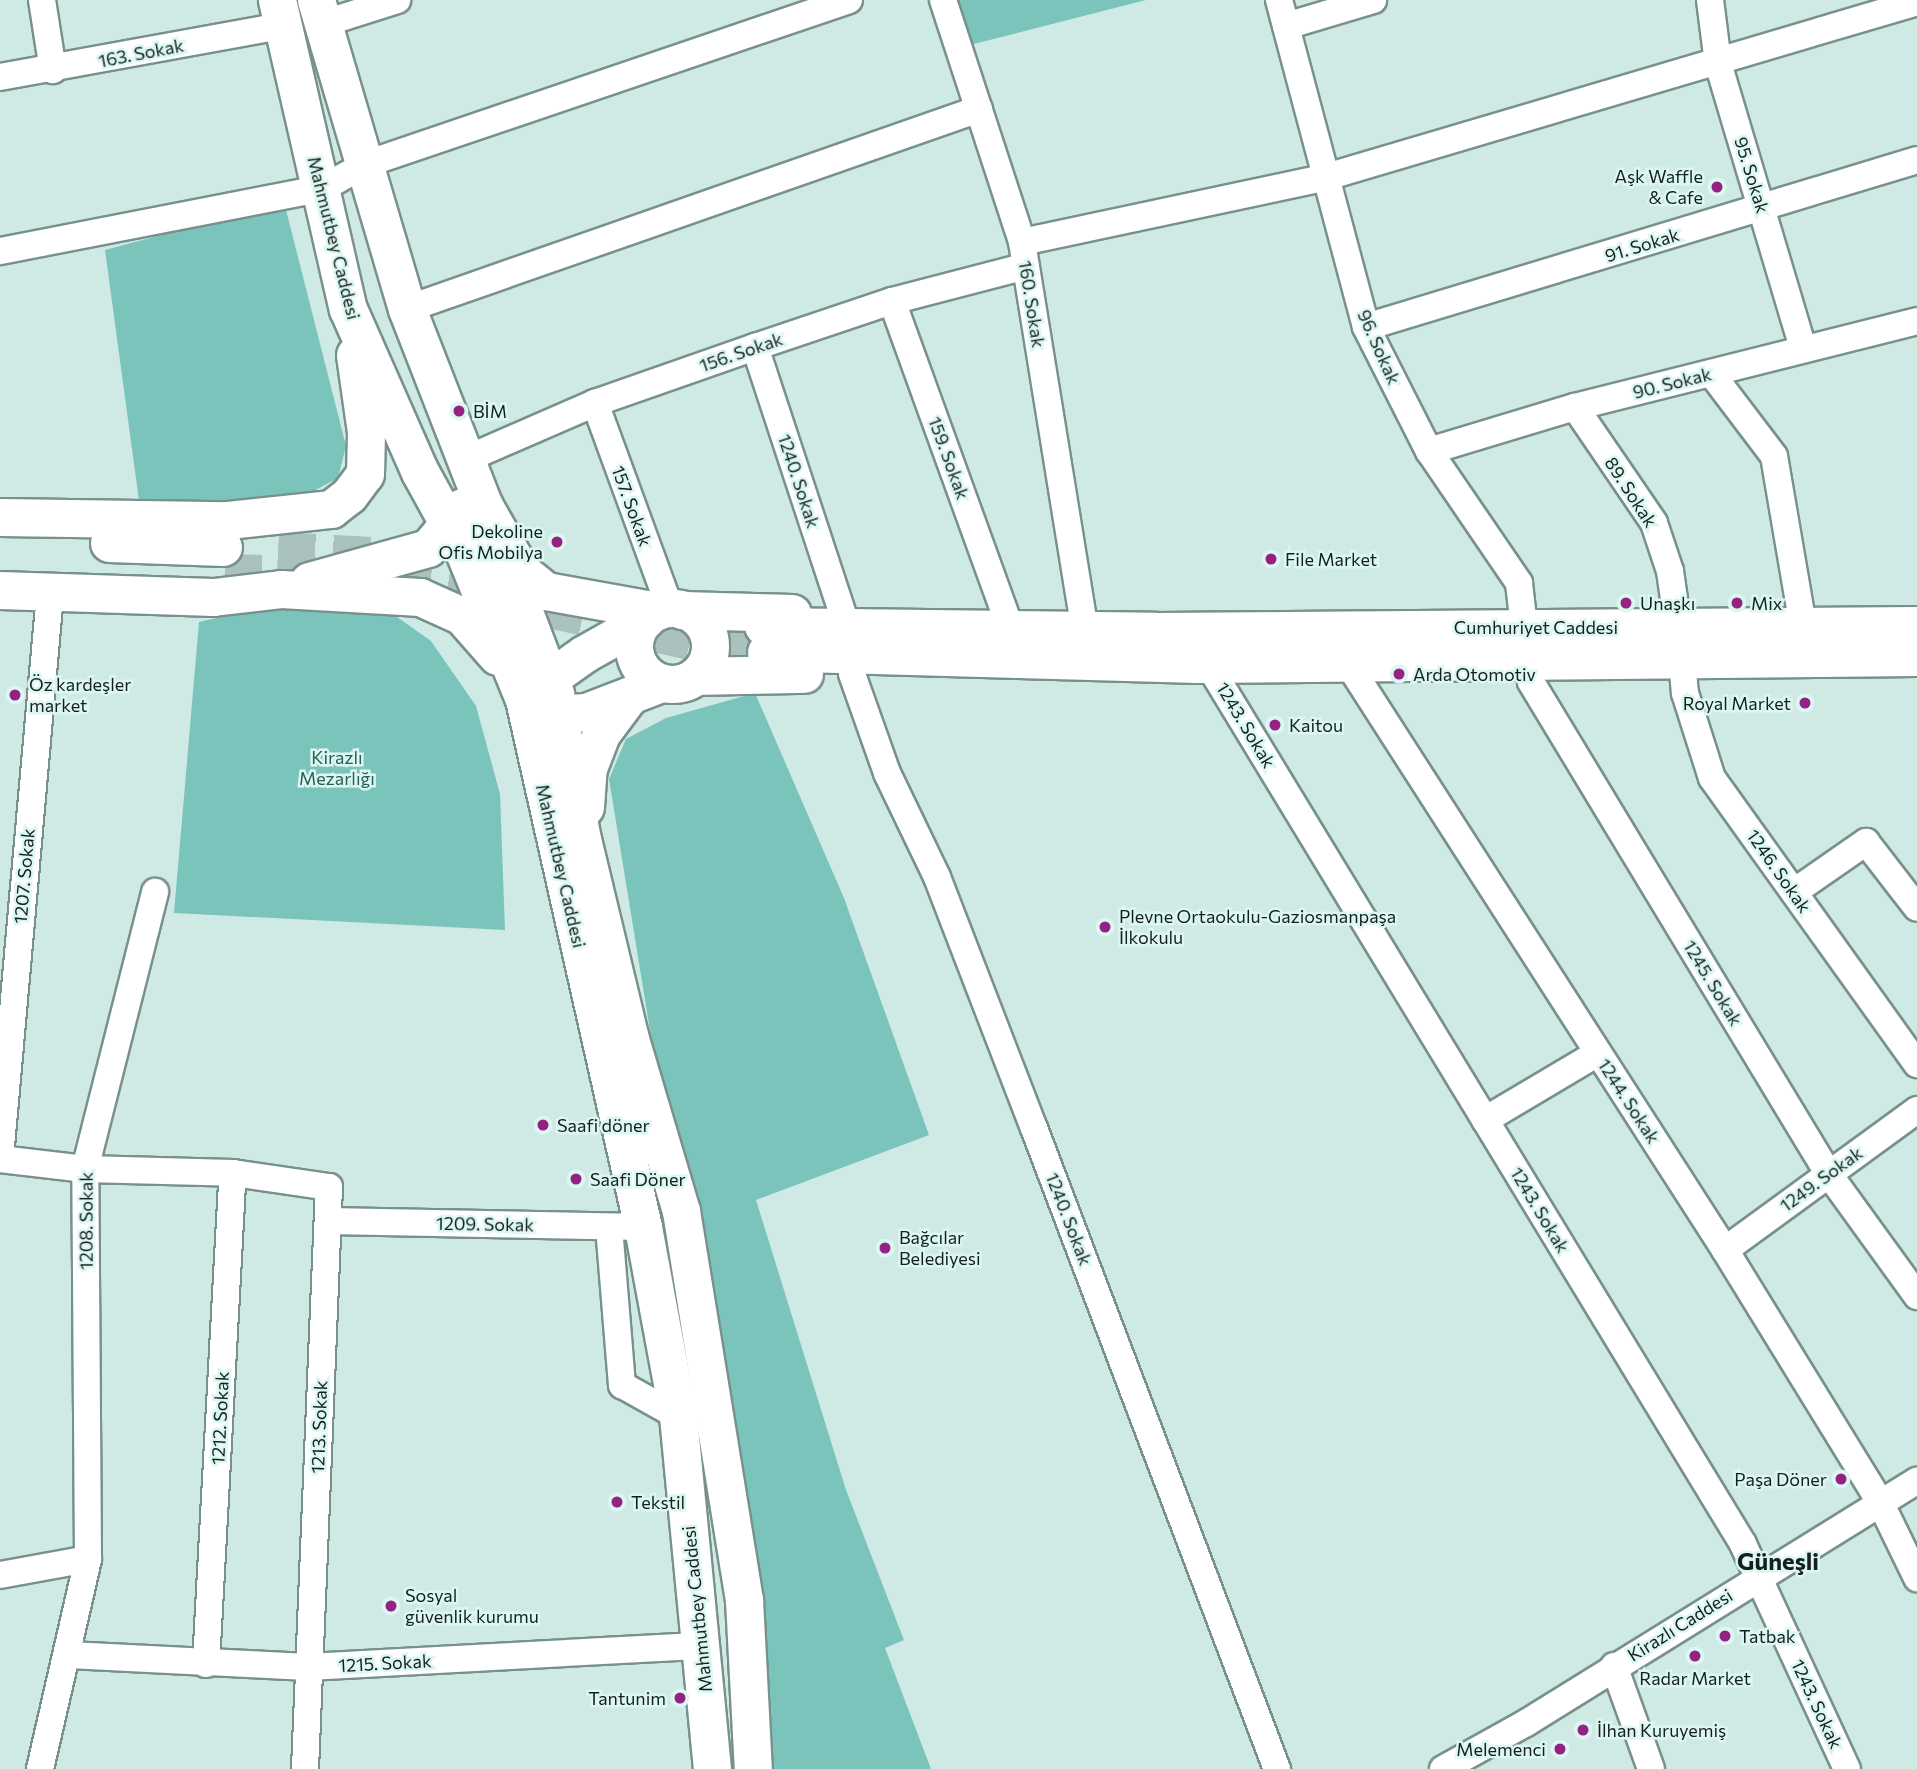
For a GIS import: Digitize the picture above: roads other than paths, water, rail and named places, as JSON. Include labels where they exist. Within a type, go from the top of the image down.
[{"type":"main road","points":[[319,12],[407,309],[484,506],[521,571],[546,591],[664,612],[702,622],[710,644],[709,656],[679,679],[627,699],[558,714]]},
{"type":"main road","name":"Mahmutbey Caddesi","points":[[280,13],[323,188],[348,309],[420,472],[502,638],[536,688],[558,714],[582,839],[630,1039],[681,1211],[744,1600],[753,1769]]},
{"type":"main road","points":[[0,517],[228,520],[331,509],[349,495],[365,474],[366,432],[348,309]]},
{"type":"main road","points":[[0,590],[50,594],[213,597],[281,589],[428,548],[449,526],[462,507],[464,460]]},
{"type":"main road","name":"Mahmutbey Caddesi","points":[[484,506],[536,688],[626,1227],[678,1416],[712,1769]]},
{"type":"main road","points":[[0,538],[224,560],[0,568]]},
{"type":"main road","points":[[281,589],[420,597],[462,616],[536,688],[664,612],[1083,617],[1156,631]]},
{"type":"main road","points":[[664,612],[638,629],[635,655],[640,667],[679,679],[852,674],[1098,682],[1203,664]]},
{"type":"main road","name":"Cumhuriyet Caddesi","points":[[1680,643],[1803,626],[1917,625]]},
{"type":"main road","points":[[1156,631],[765,639],[1203,664]]},
{"type":"main road","name":"Cumhuriyet Caddesi","points":[[1156,631],[1344,645],[1680,643],[1917,657]]},
{"type":"main road","name":"Cumhuriyet Caddesi","points":[[1203,664],[1344,645]]},
{"type":"main road","points":[[582,839],[588,768],[610,717],[627,699]]},
{"type":"street","points":[[42,0],[53,70]]},
{"type":"street","points":[[319,12],[397,0]]},
{"type":"street","points":[[0,251],[323,188],[366,164],[849,0]]},
{"type":"street","name":"160. Sokak","points":[[943,0],[1024,254],[1083,617]]},
{"type":"street","name":"96. Sokak","points":[[1279,0],[1323,178],[1366,327],[1429,451],[1519,583],[1526,644]]},
{"type":"street","points":[[1286,26],[1373,0]]},
{"type":"street","name":"95. Sokak","points":[[1710,0],[1718,63],[1803,348]]},
{"type":"street","name":"156. Sokak","points":[[464,460],[595,403],[1024,254],[1323,178],[1917,2]]},
{"type":"street","name":"163. Sokak","points":[[0,77],[53,70],[280,13]]},
{"type":"street","points":[[407,309],[979,109]]},
{"type":"street","name":"91. Sokak","points":[[1366,327],[1763,209],[1917,160]]},
{"type":"street","name":"159. Sokak","points":[[892,301],[1006,615]]},
{"type":"street","name":"90. Sokak","points":[[1429,451],[1575,407],[1917,321]]},
{"type":"street","name":"1240. Sokak","points":[[755,347],[843,614]]},
{"type":"street","points":[[1711,373],[1774,456],[1803,626]]},
{"type":"street","name":"157. Sokak","points":[[595,403],[664,612]]},
{"type":"street","name":"89. Sokak","points":[[1575,407],[1654,523],[1670,571],[1680,643]]},
{"type":"street","name":"1207. Sokak","points":[[0,1158],[50,594]]},
{"type":"street","name":"1246. Sokak","points":[[1680,643],[1685,693],[1712,778],[1917,1064]]},
{"type":"street","name":"1245. Sokak","points":[[1526,644],[1531,682],[1828,1173],[1917,1296]]},
{"type":"street","name":"1244. Sokak","points":[[1344,645],[1880,1502],[1917,1578]]},
{"type":"street","name":"1243. Sokak","points":[[1203,664],[1485,1120],[1742,1544],[1847,1769]]},
{"type":"street","name":"1240. Sokak","points":[[852,674],[887,773],[937,877],[1277,1769]]},
{"type":"street","points":[[1794,892],[1866,842],[1917,908]]},
{"type":"street","name":"1208. Sokak","points":[[69,1655],[88,1559],[85,1169],[155,892]]},
{"type":"street","points":[[1485,1120],[1598,1053]]},
{"type":"street","name":"1249. Sokak","points":[[1725,1251],[1917,1110]]},
{"type":"street","points":[[0,1158],[85,1169],[233,1173]]},
{"type":"street","name":"1213. Sokak","points":[[233,1173],[329,1187],[305,1769]]},
{"type":"street","name":"1212. Sokak","points":[[206,1664],[233,1173]]},
{"type":"street","name":"1209. Sokak","points":[[328,1221],[626,1227]]},
{"type":"street","points":[[626,1227],[622,1385],[678,1416]]},
{"type":"street","name":"Kirazlı Caddesi","points":[[1443,1769],[1526,1723],[1757,1576],[1917,1481]]},
{"type":"street","points":[[0,1575],[88,1559]]},
{"type":"street","name":"1215. Sokak","points":[[69,1655],[206,1664],[308,1667],[701,1646]]},
{"type":"street","points":[[40,1769],[69,1655]]},
{"type":"street","points":[[1614,1666],[1651,1769]]},
{"type":"tunnel","points":[[278,550],[391,556]]},
{"type":"tunnel","points":[[225,572],[315,574]]},
{"type":"tunnel","points":[[393,578],[493,596],[711,646],[766,652]]},
{"type":"place","name":"Aşk Waffle & Cafe","points":[[1717,187]]},
{"type":"place","name":"BİM","points":[[459,411]]},
{"type":"place","name":"Dekoline Ofis Mobilya","points":[[557,542]]},
{"type":"place","name":"File Market","points":[[1271,559]]},
{"type":"place","name":"Unaşkı","points":[[1626,603]]},
{"type":"place","name":"Mix","points":[[1737,603]]},
{"type":"place","name":"Arda Otomotiv","points":[[1399,674]]},
{"type":"place","name":"Öz kardeşler market","points":[[15,695]]},
{"type":"place","name":"Royal Market","points":[[1805,703]]},
{"type":"place","name":"Kaitou","points":[[1275,725]]},
{"type":"place","name":"Plevne Ortaokulu-Gaziosmanpaşa İlkokulu","points":[[1105,927]]},
{"type":"place","name":"Saafi döner","points":[[543,1125]]},
{"type":"place","name":"Saafi Döner","points":[[576,1179]]},
{"type":"place","name":"Bağcılar Belediyesi","points":[[885,1248]]},
{"type":"place","name":"Paşa Döner","points":[[1841,1479]]},
{"type":"place","name":"Tekstil","points":[[617,1502]]},
{"type":"place","name":"Sosyal güvenlik kurumu","points":[[391,1606]]},
{"type":"place","name":"Tatbak","points":[[1725,1636]]},
{"type":"place","name":"Radar Market","points":[[1695,1656]]},
{"type":"place","name":"Tantunim","points":[[680,1698]]},
{"type":"place","name":"İlhan Kuruyemiş","points":[[1583,1730]]},
{"type":"place","name":"Melemenci","points":[[1560,1749]]},
{"type":"district","name":"Güneşli","points":[[1778,1561]]},
{"type":"park label","name":"Kirazlı Mezarlığı","points":[[337,768]]}]
